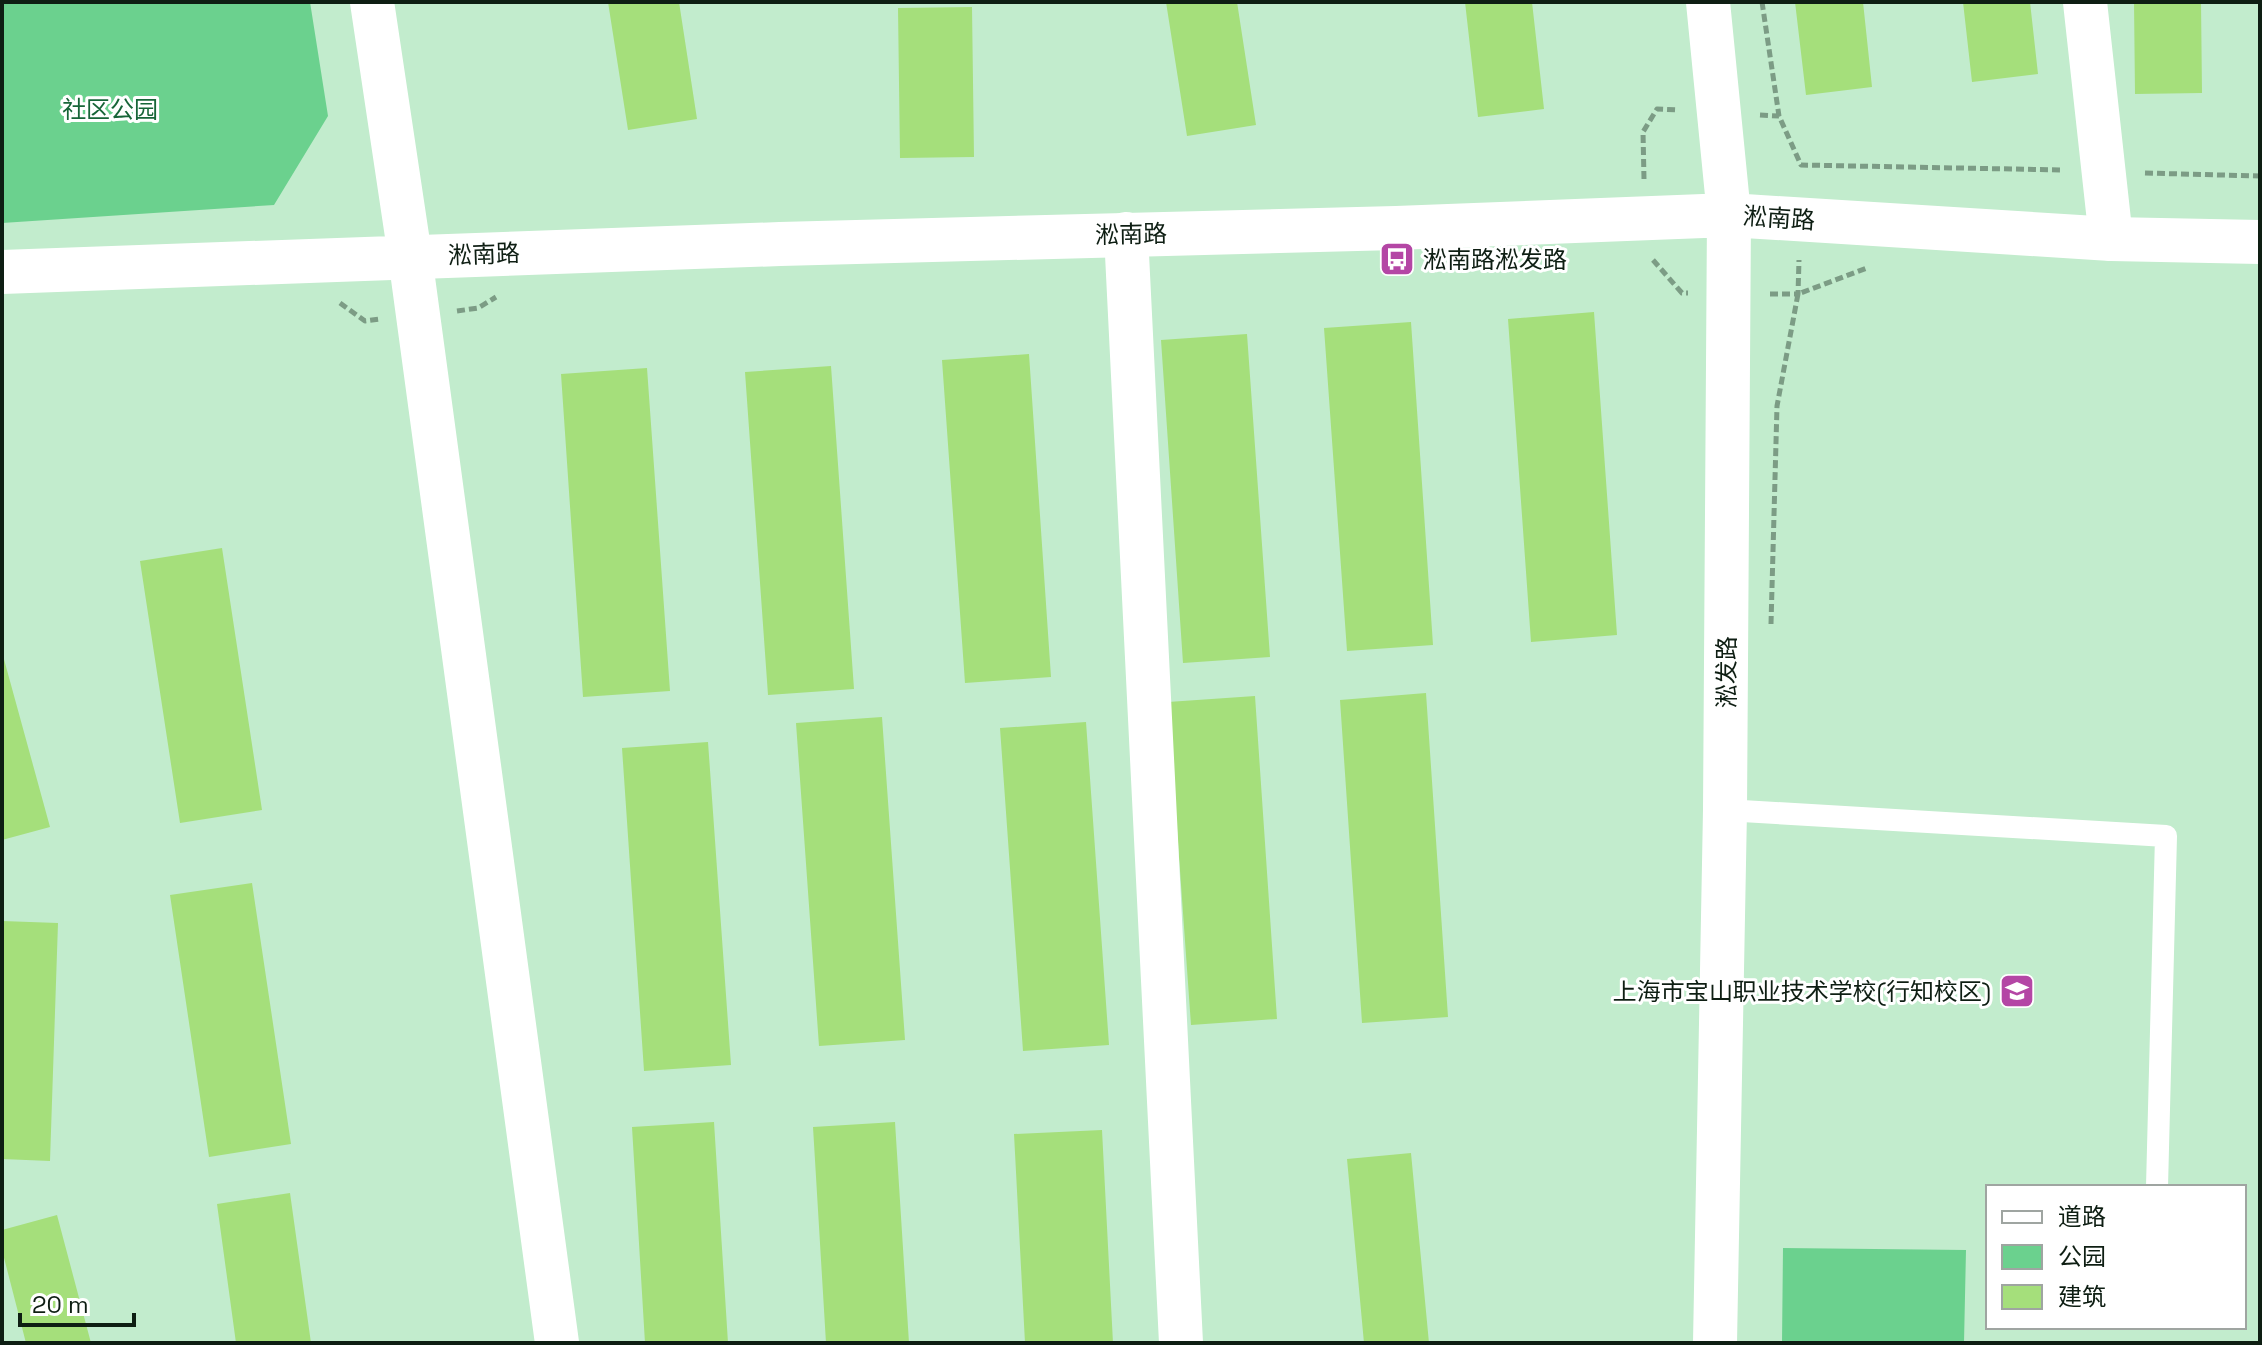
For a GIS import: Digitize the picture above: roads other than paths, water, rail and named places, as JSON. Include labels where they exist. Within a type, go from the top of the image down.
[{"type":"street","points":[[372,2],[410,256],[557,1343]]},
{"type":"street","name":"淞发路","points":[[1708,2],[1729,215],[1725,810],[1715,1343]]},
{"type":"street","points":[[2085,2],[2111,239]]},
{"type":"street","name":"淞南路","points":[[2,272],[410,256],[1396,228],[1729,215],[2111,239],[2260,242]]},
{"type":"street","points":[[1126,234],[1181,1343]]},
{"type":"lane","points":[[1725,810],[2166,836],[2157,1185]]},
{"type":"place","name":"淞南路淞发路","points":[[1397,259]]},
{"type":"place","name":"上海市宝山职业技术学校(行知校区)","points":[[2017,991]]},
{"type":"park label","name":"社区公园","points":[[110,109]]}]
